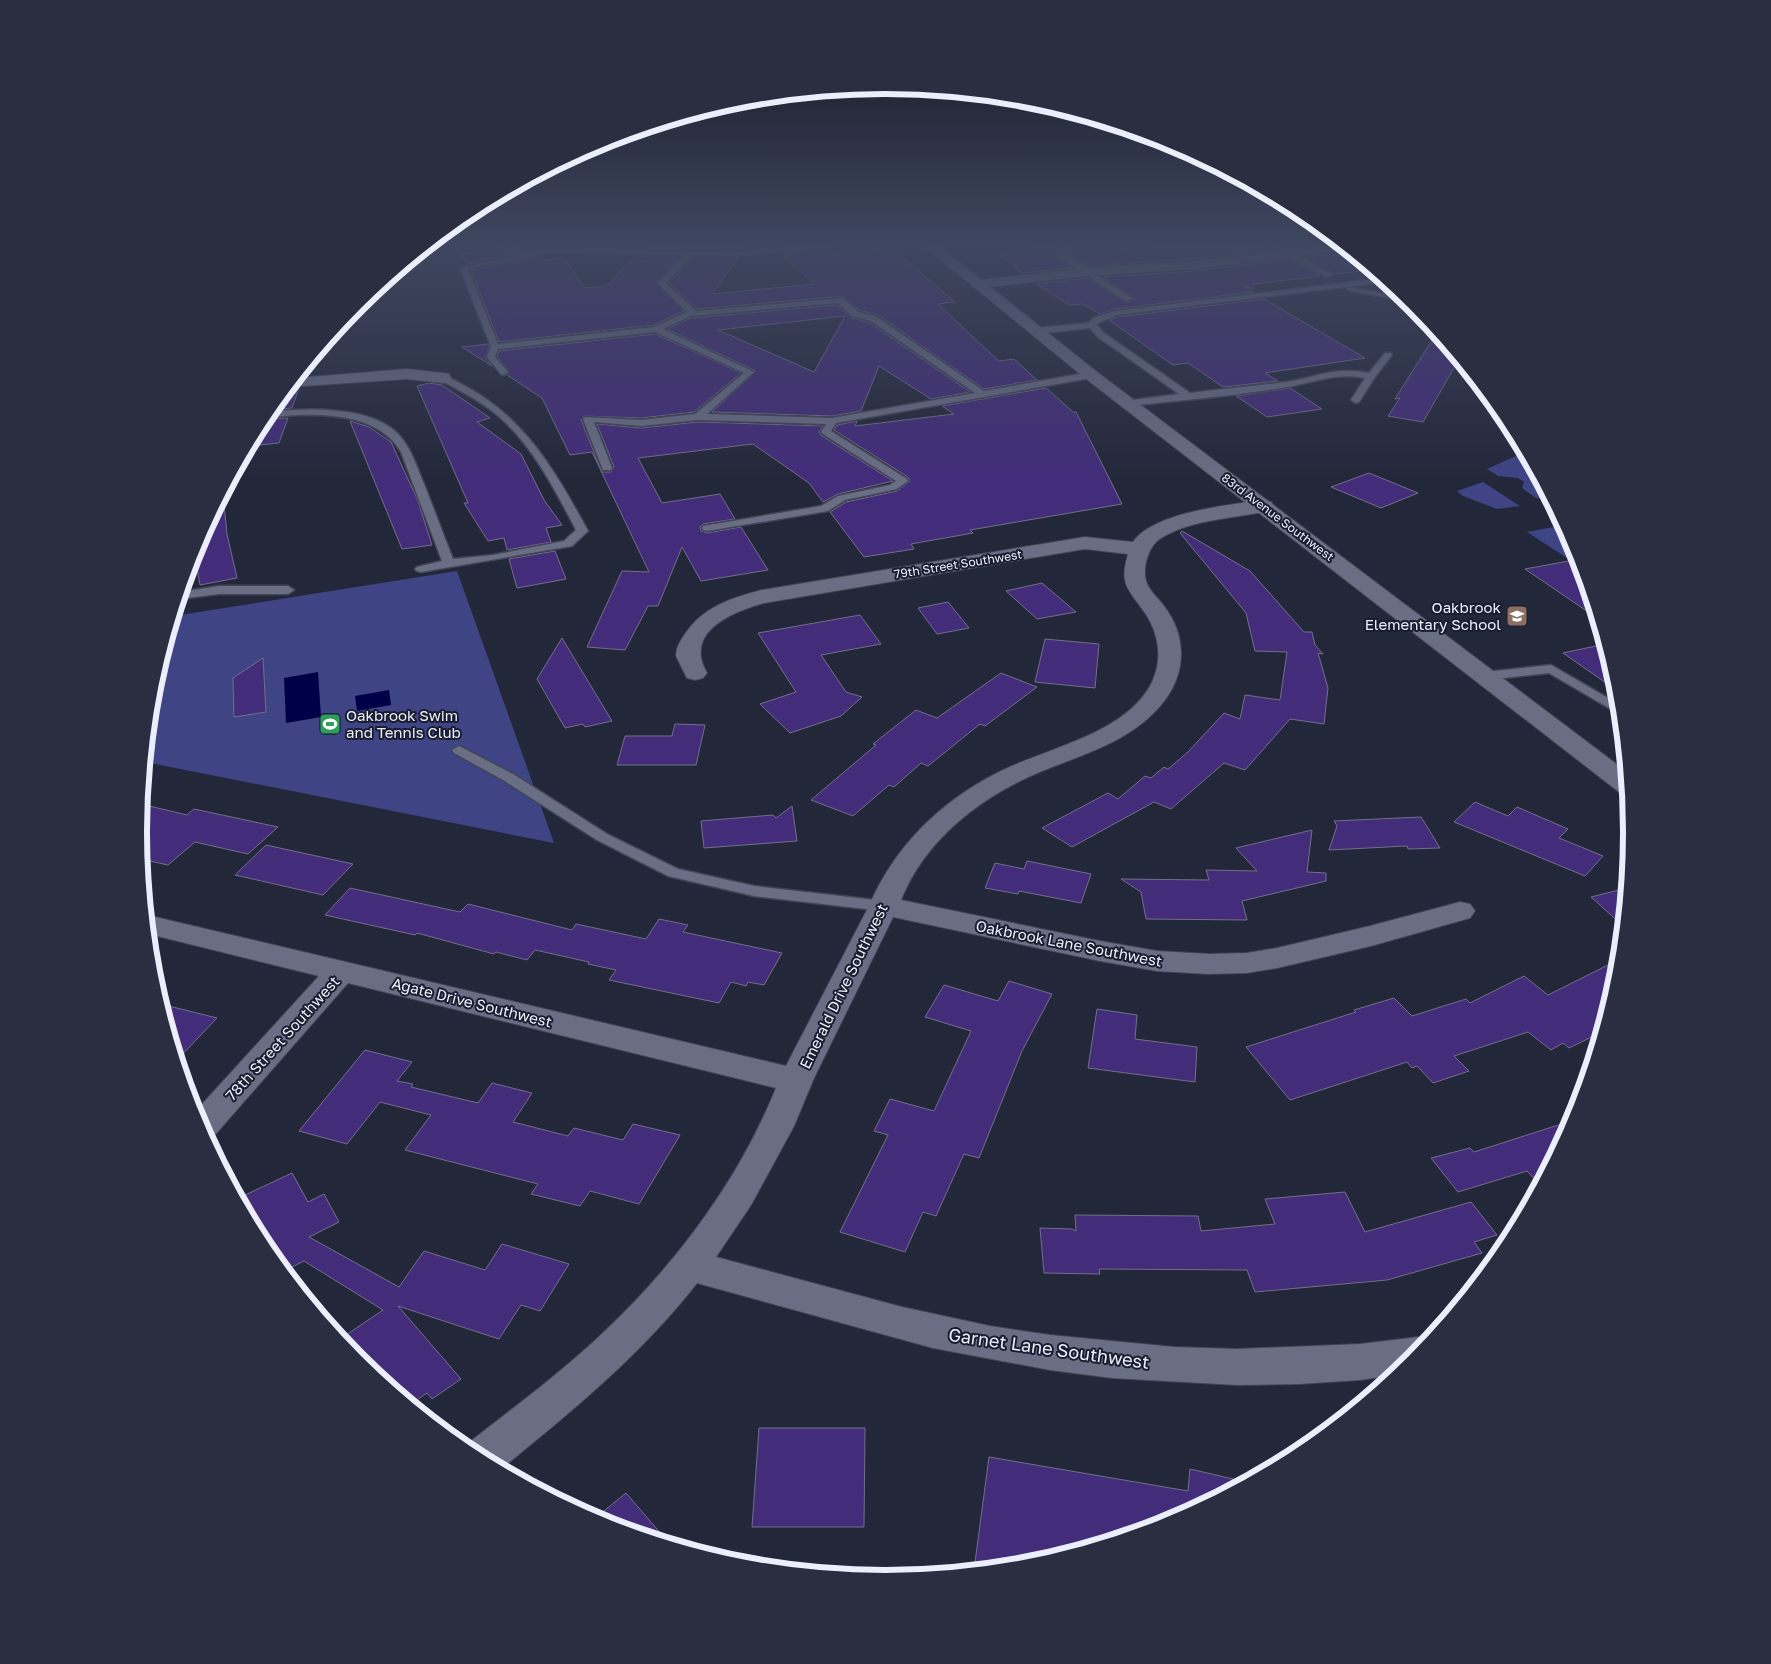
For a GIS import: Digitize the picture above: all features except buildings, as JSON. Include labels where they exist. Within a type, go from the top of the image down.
[{"type":"street","name":"83rd Avenue Southwest","points":[[1027,324],[1091,375],[1622,781]]},
{"type":"street","points":[[301,382],[407,374],[444,378]]},
{"type":"street","points":[[1140,549],[1146,540],[1162,530],[1179,524],[1203,516],[1264,506]]},
{"type":"street","name":"79th Street Southwest","points":[[695,674],[688,660],[689,646],[696,633],[706,622],[721,611],[740,603],[762,597],[1085,543],[1140,549]]},
{"type":"street","name":"Emerald Drive Southwest","points":[[488,1454],[591,1371],[660,1300],[724,1216],[754,1170],[778,1124],[796,1080],[884,906],[889,890],[905,862],[927,837],[957,810],[988,788],[1009,777],[1096,742],[1126,724],[1157,695],[1163,684],[1170,662],[1170,641],[1162,620],[1135,582],[1136,561],[1140,549]]},
{"type":"street","name":"Oakbrook Lane Southwest","points":[[884,906],[1110,953],[1158,961],[1210,964],[1248,963],[1277,958],[1371,936],[1460,911]]},
{"type":"street","name":"Agate Drive Southwest","points":[[154,925],[796,1080]]},
{"type":"street","name":"78th Street Southwest","points":[[206,1122],[342,970]]},
{"type":"street","name":"Garnet Lane Southwest","points":[[688,1265],[933,1331],[1006,1345],[1081,1356],[1158,1363],[1234,1366],[1310,1365],[1383,1371],[1396,1365]]},
{"type":"lane","points":[[486,324],[495,347],[491,356],[504,372]]},
{"type":"lane","points":[[495,347],[656,329],[668,324]]},
{"type":"lane","points":[[881,324],[981,393]]},
{"type":"lane","points":[[1036,331],[1092,325],[1101,335],[1188,396]]},
{"type":"lane","points":[[656,329],[750,372],[698,417]]},
{"type":"lane","points":[[1356,400],[1371,376],[1388,355]]},
{"type":"lane","points":[[1128,403],[1288,384],[1322,375],[1349,372],[1371,376]]},
{"type":"lane","points":[[607,468],[588,419],[641,423],[698,417],[832,421],[981,393],[1091,375]]},
{"type":"lane","points":[[421,569],[568,544],[582,532],[564,494],[538,457],[507,419],[476,396],[444,378]]},
{"type":"lane","points":[[277,414],[332,412],[353,415],[394,436],[406,452],[448,563]]},
{"type":"lane","points":[[707,528],[824,509],[842,498],[893,487],[903,482],[826,432],[832,421]]},
{"type":"lane","points":[[186,595],[219,590],[288,590]]},
{"type":"lane","points":[[1485,676],[1551,669],[1613,706]]},
{"type":"lane","points":[[459,750],[508,777],[602,837],[673,873],[754,892],[884,906]]},
{"type":"shaded area","points":[[1516,456],[1522,458],[1545,499],[1536,498],[1522,488],[1524,482],[1518,478],[1498,476],[1487,469]]},
{"type":"shaded area","points":[[1483,482],[1520,506],[1497,509],[1463,496],[1457,491]]},
{"type":"shaded area","points":[[1558,526],[1571,557],[1567,558],[1527,532]]},
{"type":"shaded area","name":"Oakbrook Swim and Tennis Club","points":[[457,571],[554,843],[151,763],[161,688],[180,615]]},
{"type":"shaded area","points":[[318,672],[321,717],[286,723],[284,678]]},
{"type":"shaded area","points":[[389,690],[391,705],[357,711],[355,696]]},
{"type":"place","name":"Oakbrook Elementary School","points":[[1517,616]]},
{"type":"place","name":"Oakbrook Swim and Tennis Club","points":[[330,724]]}]
